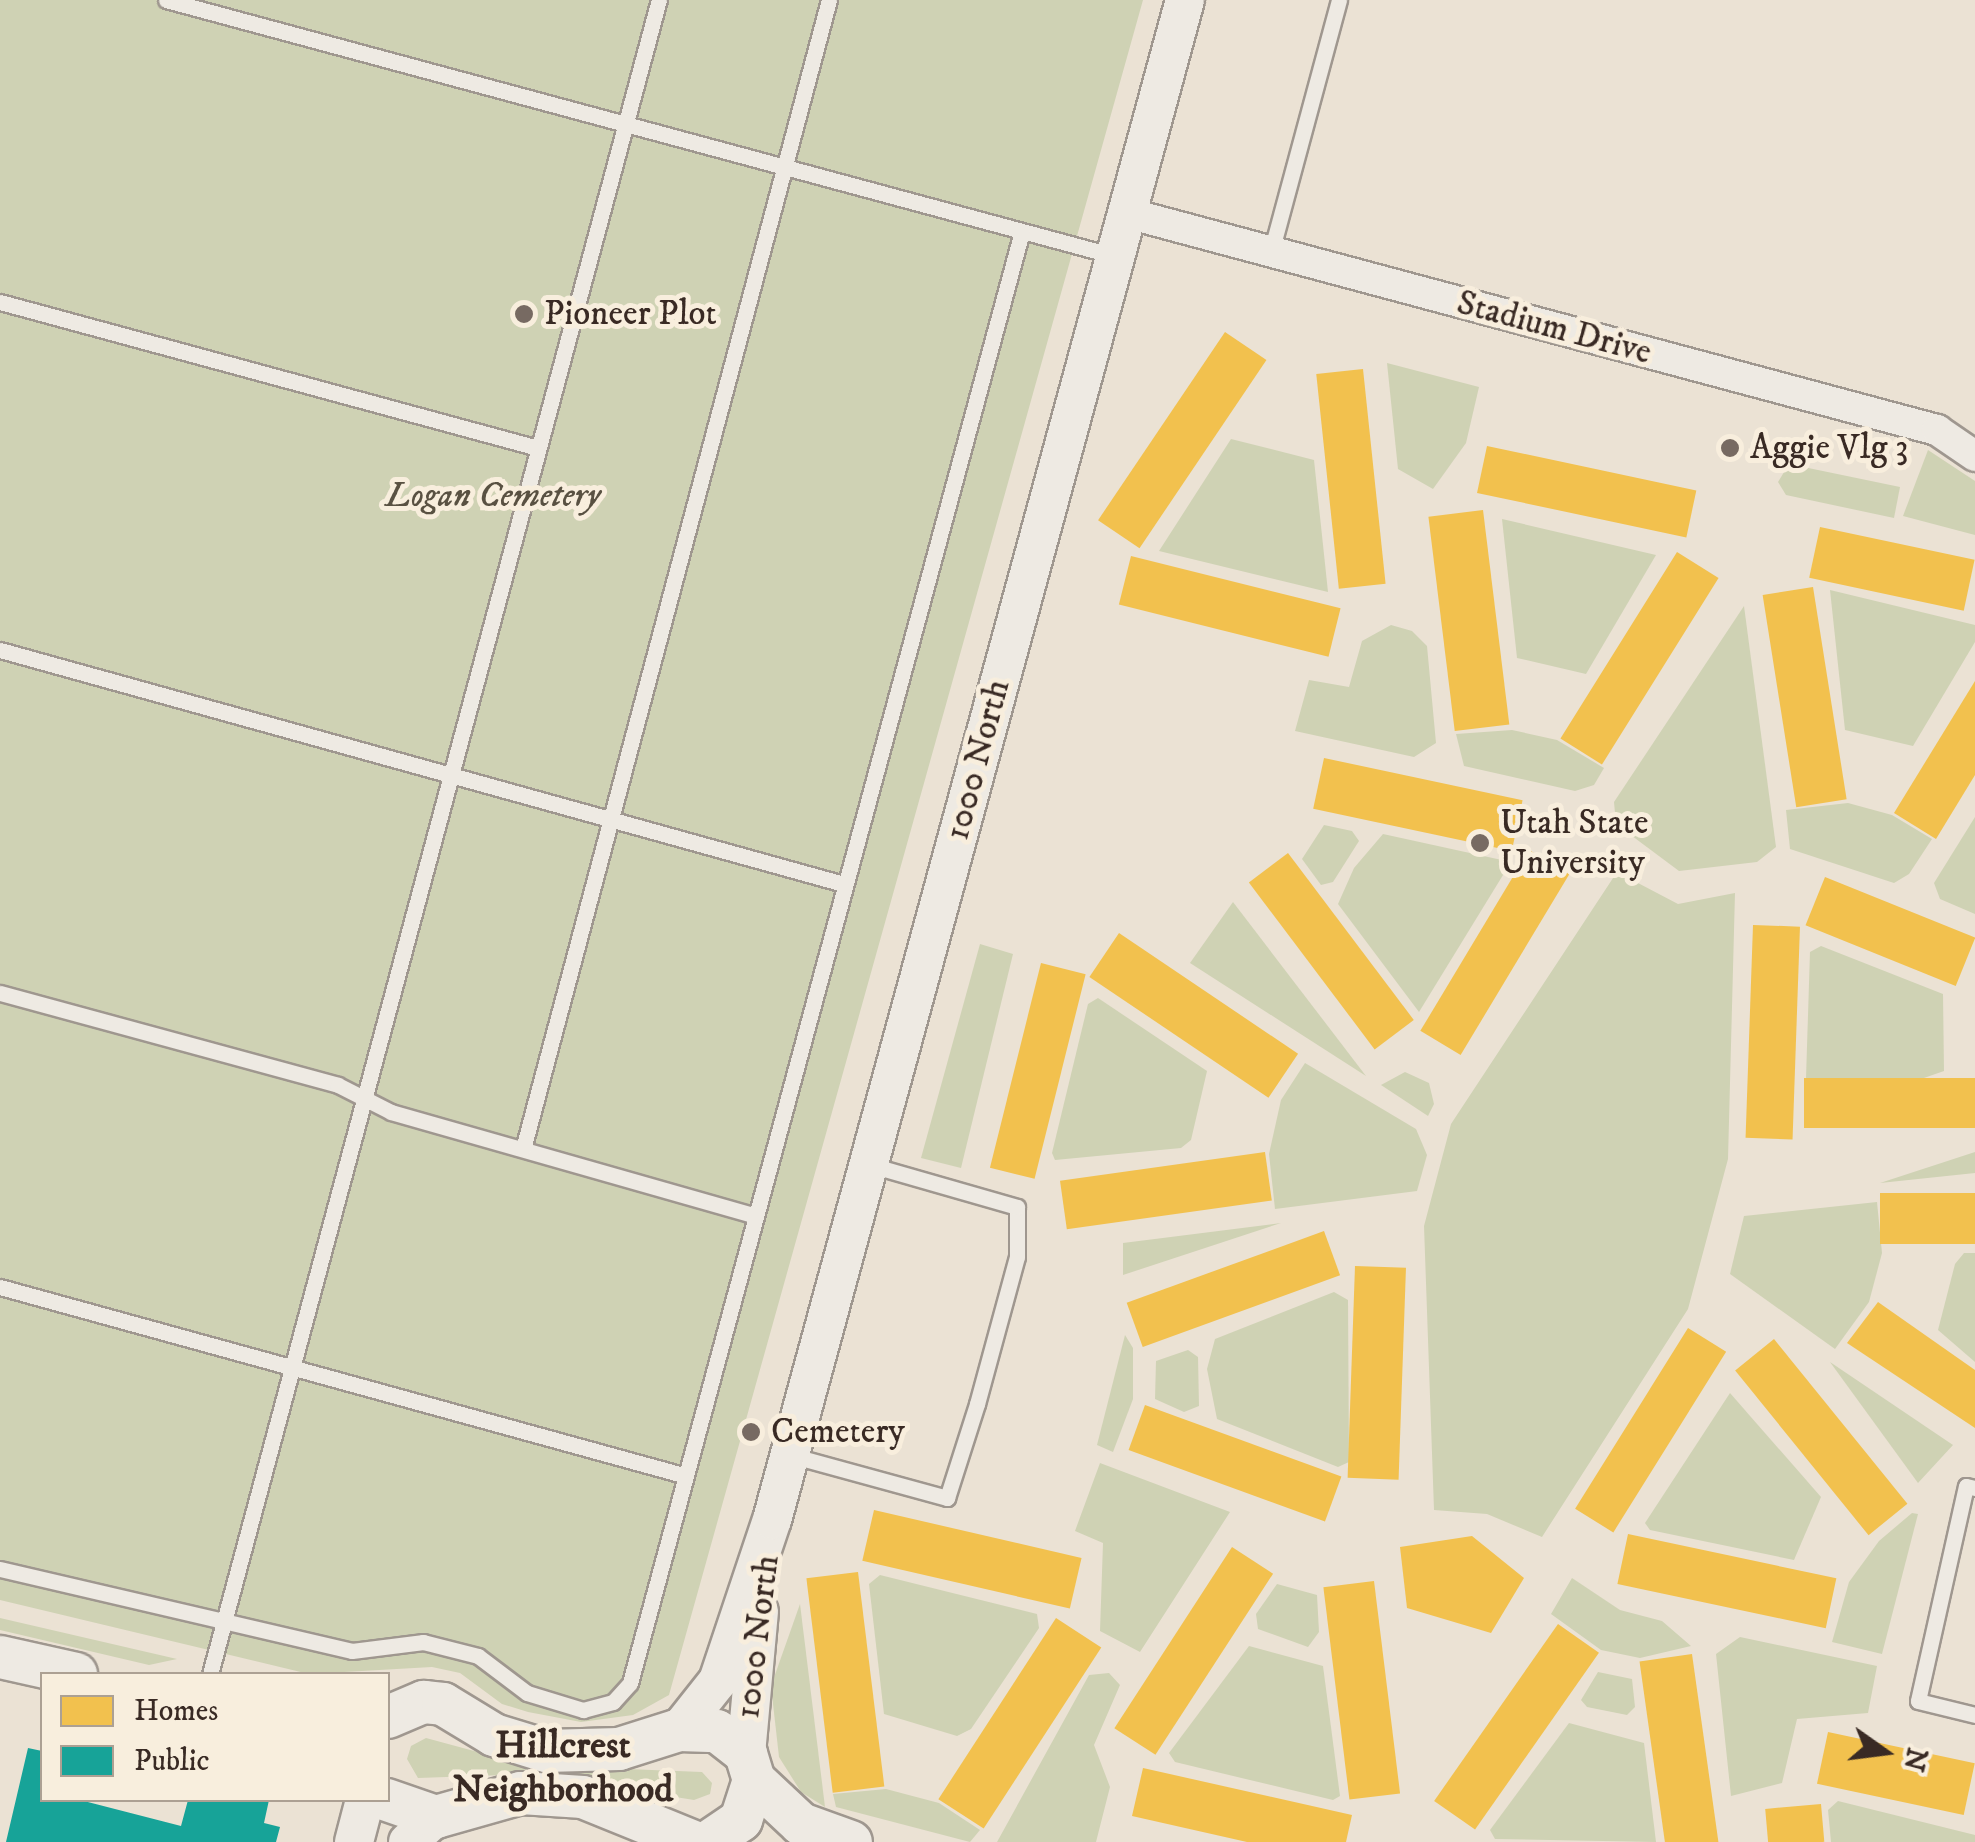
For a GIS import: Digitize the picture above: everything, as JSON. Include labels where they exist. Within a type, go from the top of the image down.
[{"type":"main road","points":[[0,1656],[68,1672]]},
{"type":"main road","points":[[390,1716],[424,1702],[443,1704],[494,1735],[560,1751],[619,1749],[678,1730],[716,1731],[801,1824],[851,1842]]},
{"type":"main road","points":[[708,1842],[741,1820],[750,1767]]},
{"type":"main road","points":[[390,1802],[422,1829],[503,1796],[564,1795],[694,1842]]},
{"type":"street","name":"1000 North","points":[[678,1730],[718,1681],[772,1520],[1185,0]]},
{"type":"street","name":"Stadium Drive","points":[[1127,213],[1937,430],[1975,456]]},
{"type":"street","name":"1000 North","points":[[750,1767],[748,1691],[772,1520]]},
{"type":"street","points":[[354,1842],[364,1802]]},
{"type":"lane","points":[[166,0],[1115,256]]},
{"type":"lane","points":[[211,1672],[659,0]]},
{"type":"lane","points":[[522,1149],[607,818],[829,0]]},
{"type":"lane","points":[[1271,252],[1339,0]]},
{"type":"lane","points":[[0,1569],[352,1651],[423,1642],[478,1656],[527,1693],[582,1710],[614,1702],[630,1683],[753,1215],[1022,231]]},
{"type":"lane","points":[[0,302],[538,448]]},
{"type":"lane","points":[[0,650],[844,884]]},
{"type":"lane","points":[[0,993],[338,1085],[364,1100],[753,1215]]},
{"type":"lane","points":[[790,1456],[947,1498],[1017,1257],[1018,1207],[868,1165]]},
{"type":"lane","points":[[0,1287],[683,1475]]},
{"type":"lane","points":[[1975,1488],[1966,1486],[1918,1701],[1975,1715]]},
{"type":"green space","name":"Logan Cemetery","points":[[0,0],[1143,0],[669,1695],[633,1715],[581,1722],[502,1704],[460,1673],[432,1667],[301,1672],[0,1600]]},
{"type":"green space","points":[[1387,363],[1479,387],[1466,443],[1433,489],[1398,469]]},
{"type":"green space","points":[[1231,439],[1314,460],[1328,592],[1159,551]]},
{"type":"green space","points":[[1928,450],[1975,481],[1975,535],[1903,516]]},
{"type":"green space","points":[[1789,464],[1900,487],[1894,518],[1786,495],[1778,482]]},
{"type":"green space","points":[[1502,519],[1656,555],[1586,674],[1517,658]]},
{"type":"green space","points":[[1830,590],[1975,625],[1975,642],[1913,746],[1845,730]]},
{"type":"green space","points":[[1744,606],[1776,847],[1757,862],[1679,871],[1616,824],[1614,802]]},
{"type":"green space","points":[[1391,625],[1412,631],[1427,646],[1436,743],[1414,757],[1295,731],[1309,680],[1349,687],[1362,641]]},
{"type":"green space","points":[[1512,730],[1557,740],[1604,768],[1594,785],[1575,791],[1464,766],[1456,734]]},
{"type":"green space","points":[[1848,803],[1892,815],[1932,839],[1909,874],[1894,883],[1790,849],[1786,810]]},
{"type":"green space","points":[[1975,817],[1975,914],[1940,899],[1934,883]]},
{"type":"green space","points":[[1324,825],[1352,831],[1359,841],[1333,882],[1321,885],[1302,859]]},
{"type":"green space","points":[[1383,834],[1511,862],[1419,1012],[1338,904],[1354,868]]},
{"type":"green space","points":[[1617,872],[1678,904],[1735,893],[1728,1159],[1688,1309],[1542,1537],[1487,1514],[1434,1510],[1424,1226],[1451,1124]]},
{"type":"green space","points":[[1233,902],[1366,1076],[1190,963]]},
{"type":"green space","points":[[980,944],[1013,954],[961,1168],[921,1158]]},
{"type":"green space","points":[[1821,946],[1943,994],[1944,1071],[1812,1117],[1805,1110],[1810,952]]},
{"type":"green space","points":[[1098,998],[1207,1071],[1191,1140],[1181,1148],[1055,1160],[1052,1153],[1088,1004]]},
{"type":"green space","points":[[1305,1063],[1416,1129],[1427,1155],[1417,1191],[1275,1209],[1269,1154],[1281,1100]]},
{"type":"green space","points":[[1405,1072],[1429,1083],[1434,1104],[1428,1116],[1381,1085]]},
{"type":"green space","points":[[1975,1152],[1975,1173],[1880,1183]]},
{"type":"green space","points":[[1877,1202],[1882,1253],[1869,1302],[1835,1349],[1730,1274],[1744,1216]]},
{"type":"green space","points":[[1281,1223],[1123,1275],[1123,1243]]},
{"type":"green space","points":[[1964,1253],[1975,1253],[1975,1362],[1938,1330],[1955,1264]]},
{"type":"green space","points":[[1334,1292],[1348,1300],[1349,1462],[1338,1467],[1217,1419],[1207,1369],[1215,1339]]},
{"type":"green space","points":[[1125,1335],[1133,1348],[1133,1399],[1113,1452],[1097,1445]]},
{"type":"green space","points":[[1188,1350],[1198,1357],[1199,1406],[1184,1412],[1155,1399],[1156,1361]]},
{"type":"green space","points":[[1830,1362],[1953,1445],[1918,1483]]},
{"type":"green space","points":[[1730,1393],[1821,1497],[1794,1560],[1650,1530],[1645,1523]]},
{"type":"green space","points":[[1100,1463],[1230,1512],[1140,1652],[1100,1631],[1103,1543],[1075,1531]]},
{"type":"green space","points":[[1912,1513],[1918,1514],[1882,1654],[1832,1642],[1849,1582],[1879,1541]]},
{"type":"green space","points":[[880,1575],[1037,1614],[1039,1628],[971,1729],[957,1736],[884,1714],[869,1584]]},
{"type":"green space","points":[[1572,1578],[1620,1610],[1662,1621],[1691,1646],[1640,1658],[1601,1650],[1551,1614]]},
{"type":"green space","points":[[1277,1584],[1317,1595],[1319,1632],[1308,1647],[1258,1629],[1256,1614]]},
{"type":"green space","points":[[800,1604],[825,1807],[801,1792],[779,1757],[771,1686]]},
{"type":"green space","points":[[0,1618],[177,1659],[149,1665],[0,1630]]},
{"type":"green space","points":[[1740,1637],[1877,1666],[1868,1713],[1797,1719],[1782,1783],[1731,1796],[1716,1654]]},
{"type":"green space","points":[[1249,1646],[1323,1666],[1340,1796],[1333,1800],[1175,1762],[1169,1753]]},
{"type":"green space","points":[[1598,1672],[1632,1679],[1635,1707],[1627,1715],[1587,1707],[1581,1700]]},
{"type":"green space","points":[[1109,1673],[1120,1685],[1094,1745],[1110,1787],[1096,1842],[997,1842],[1089,1675]]},
{"type":"green space","points":[[1569,1723],[1644,1743],[1656,1842],[1495,1839],[1490,1830]]},
{"type":"green space","points":[[426,1738],[526,1765],[702,1772],[712,1783],[710,1794],[694,1800],[533,1774],[418,1778],[407,1759],[411,1746]]},
{"type":"green space","points":[[886,1789],[939,1803],[980,1830],[970,1842],[836,1807],[833,1794]]},
{"type":"green space","points":[[1838,1801],[1975,1835],[1975,1842],[1831,1842],[1828,1810]]},
{"type":"building: Homes","points":[[1225,332],[1266,360],[1140,548],[1098,520]]},
{"type":"building: Homes","points":[[1363,369],[1386,584],[1339,589],[1316,374]]},
{"type":"building: Homes","points":[[1487,446],[1696,490],[1686,537],[1477,493]]},
{"type":"building: Homes","points":[[1483,510],[1509,724],[1455,731],[1428,517]]},
{"type":"building: Homes","points":[[1820,527],[1975,560],[1964,611],[1809,578]]},
{"type":"building: Homes","points":[[1677,552],[1719,578],[1602,765],[1560,739]]},
{"type":"building: Homes","points":[[1131,556],[1341,608],[1328,657],[1119,605]]},
{"type":"building: Homes","points":[[1813,587],[1847,799],[1796,807],[1763,595]]},
{"type":"building: Homes","points":[[1975,681],[1975,775],[1936,839],[1894,813]]},
{"type":"building: Homes","points":[[1324,758],[1523,800],[1512,851],[1313,809]]},
{"type":"building: Homes","points":[[1529,850],[1569,874],[1461,1055],[1420,1031]]},
{"type":"building: Homes","points":[[1288,853],[1414,1020],[1375,1049],[1249,882]]},
{"type":"building: Homes","points":[[1825,877],[1975,938],[1956,986],[1806,925]]},
{"type":"building: Homes","points":[[1753,925],[1800,927],[1793,1140],[1746,1138]]},
{"type":"building: Homes","points":[[1119,933],[1298,1054],[1268,1098],[1089,977]]},
{"type":"building: Homes","points":[[1041,963],[1086,974],[1035,1179],[990,1168]]},
{"type":"building: Homes","points":[[1804,1078],[1975,1078],[1975,1128],[1804,1128]]},
{"type":"building: Homes","points":[[1265,1152],[1272,1201],[1067,1229],[1060,1181]]},
{"type":"building: Homes","points":[[1880,1193],[1975,1193],[1975,1244],[1880,1244]]},
{"type":"building: Homes","points":[[1324,1231],[1340,1275],[1143,1347],[1127,1303]]},
{"type":"building: Homes","points":[[1355,1266],[1406,1268],[1399,1480],[1348,1478]]},
{"type":"building: Homes","points":[[1878,1302],[1975,1370],[1975,1428],[1847,1343]]},
{"type":"building: Homes","points":[[1688,1328],[1726,1352],[1613,1532],[1575,1509]]},
{"type":"building: Homes","points":[[1774,1339],[1907,1504],[1869,1535],[1735,1370]]},
{"type":"building: Homes","points":[[1145,1405],[1341,1476],[1325,1522],[1129,1450]]},
{"type":"building: Homes","points":[[874,1510],[1082,1558],[1070,1609],[862,1561]]},
{"type":"building: Homes","points":[[1628,1534],[1836,1578],[1826,1628],[1617,1584]]},
{"type":"building: Homes","points":[[1472,1536],[1524,1578],[1491,1633],[1407,1608],[1400,1547]]},
{"type":"building: Homes","points":[[1232,1547],[1273,1574],[1155,1755],[1114,1728]]},
{"type":"building: Homes","points":[[858,1572],[884,1786],[833,1793],[806,1578]]},
{"type":"building: Homes","points":[[1374,1581],[1400,1793],[1349,1800],[1323,1587]]},
{"type":"building: Homes","points":[[1056,1618],[1101,1647],[984,1829],[938,1799]]},
{"type":"building: Homes","points":[[1558,1624],[1599,1653],[1475,1830],[1434,1801]]},
{"type":"building: Homes","points":[[1692,1654],[1718,1842],[1665,1842],[1640,1661]]},
{"type":"building: Homes","points":[[1828,1732],[1975,1763],[1964,1815],[1817,1784]]},
{"type":"building: Homes","points":[[1143,1768],[1352,1815],[1346,1842],[1247,1842],[1132,1816]]},
{"type":"building: Homes","points":[[1821,1804],[1824,1842],[1768,1842],[1765,1809]]},
{"type":"building: Public","points":[[28,1748],[40,1751],[40,1802],[88,1802],[181,1826],[187,1802],[269,1802],[264,1823],[280,1827],[276,1842],[6,1842]]},
{"type":"place","name":"Pioneer Plot","points":[[524,314]]},
{"type":"place","name":"Aggie Vlg 3","points":[[1730,448]]},
{"type":"place","name":"Utah State University","points":[[1480,843]]},
{"type":"place","name":"Cemetery","points":[[751,1432]]},
{"type":"district","name":"Hillcrest Neighborhood","points":[[563,1769]]}]
